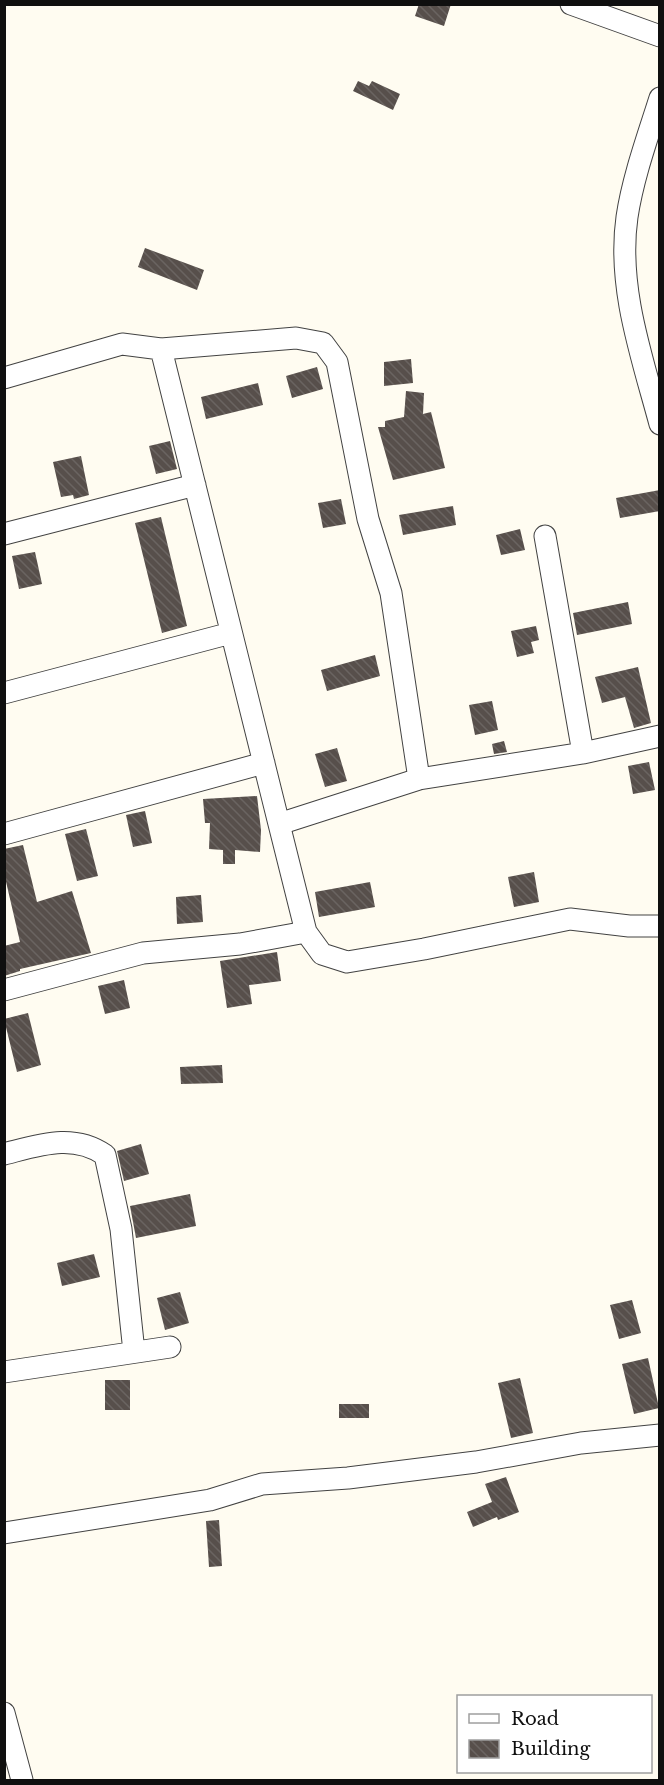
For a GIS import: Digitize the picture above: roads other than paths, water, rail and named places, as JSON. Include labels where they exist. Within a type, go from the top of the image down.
[{"type":"street","points":[[571,4],[660,36]]},
{"type":"street","points":[[660,98],[627,217],[625,267],[633,322],[660,424]]},
{"type":"street","points":[[4,378],[122,344],[161,349],[296,338],[323,343],[338,362],[368,519],[391,593],[419,779]]},
{"type":"street","points":[[161,349],[306,932],[322,954],[347,962],[424,950],[570,919],[629,926],[660,926]]},
{"type":"street","points":[[4,534],[195,485]]},
{"type":"street","points":[[545,536],[583,753]]},
{"type":"street","points":[[4,693],[231,633]]},
{"type":"street","points":[[279,824],[419,779],[583,753],[660,736]]},
{"type":"street","points":[[4,834],[264,763]]},
{"type":"street","points":[[4,990],[143,953],[240,944],[306,932]]},
{"type":"street","points":[[4,1154],[69,1142],[90,1145],[105,1155],[121,1229],[134,1353]]},
{"type":"street","points":[[4,1372],[170,1347]]},
{"type":"street","points":[[4,1533],[210,1500],[262,1484],[348,1478],[476,1462],[581,1443],[660,1435]]},
{"type":"street","points":[[4,1713],[22,1780]]}]
